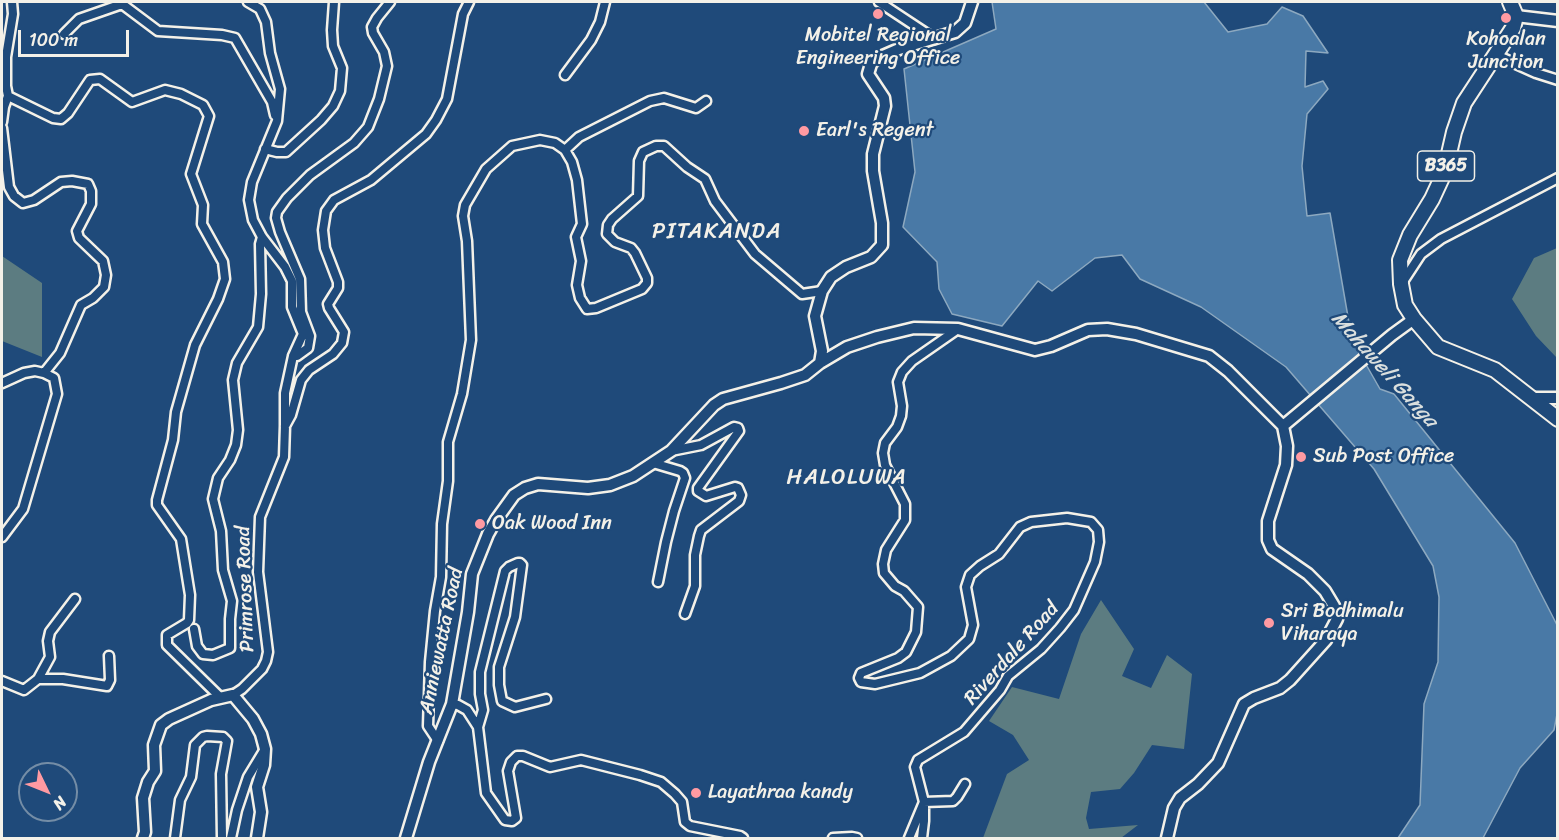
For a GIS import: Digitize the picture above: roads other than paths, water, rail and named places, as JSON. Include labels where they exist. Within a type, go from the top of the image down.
[{"type":"main road","points":[[1510,2],[1516,16]]},
{"type":"main road","name":"B365","points":[[1516,16],[1513,28],[1464,103],[1454,132],[1445,171],[1432,199],[1410,235],[1400,260],[1401,284],[1405,305],[1414,320],[1438,347],[1495,370],[1557,419]]},
{"type":"street","points":[[2,122],[3,107],[9,96],[6,86],[6,57],[13,14],[12,2]]},
{"type":"street","name":"Primrose Road","points":[[233,695],[262,669],[266,660],[258,572],[260,517],[284,457],[285,393],[293,356],[303,334],[292,307],[292,280],[262,237],[253,220],[249,200],[252,182],[277,121],[280,89],[270,53],[266,22],[260,9],[248,2]]},
{"type":"street","points":[[266,149],[286,152],[321,120],[333,106],[340,91],[342,68],[333,46],[334,2]]},
{"type":"street","points":[[293,356],[297,356],[308,348],[310,336],[301,312],[300,279],[280,232],[276,218],[277,212],[287,198],[310,175],[354,143],[368,127],[379,99],[387,66],[384,52],[372,27],[390,2]]},
{"type":"street","points":[[285,426],[291,415],[301,380],[309,370],[333,354],[342,343],[344,332],[328,304],[338,288],[338,282],[325,248],[323,230],[326,211],[334,200],[371,180],[426,134],[436,120],[447,99],[463,14],[469,2]]},
{"type":"street","points":[[565,75],[591,40],[600,22],[605,2]]},
{"type":"street","points":[[879,2],[935,39]]},
{"type":"street","points":[[820,363],[822,351],[815,316],[822,291],[831,278],[846,267],[871,257],[882,245],[882,222],[873,171],[873,153],[885,106],[884,98],[868,74],[871,64],[876,59],[899,49],[955,32],[965,23],[972,2]]},
{"type":"street","points":[[64,34],[79,20],[122,4],[158,32],[222,35],[235,38],[272,102],[277,121]]},
{"type":"street","points":[[1516,16],[1557,21]]},
{"type":"street","points":[[1496,55],[1557,80]]},
{"type":"street","points":[[9,96],[53,118],[61,119],[68,113],[90,80],[100,79],[132,102],[165,90],[181,94],[203,105],[209,116],[191,174],[203,205],[202,224],[223,262],[225,279],[218,299],[195,345],[176,412],[173,440],[157,505],[181,539],[190,595],[189,620],[167,635],[167,645],[221,698]]},
{"type":"street","points":[[565,150],[579,137],[650,101],[663,98],[696,108],[706,101]]},
{"type":"street","points":[[2,128],[9,187],[14,196],[23,203],[34,200],[61,182],[72,181],[88,184],[91,191],[91,204],[77,231],[79,238],[103,261],[106,275],[104,287],[93,298],[81,305],[60,353],[44,373]]},
{"type":"street","points":[[438,741],[428,726],[429,673],[441,577],[442,524],[448,481],[448,442],[462,394],[471,340],[467,241],[463,216],[465,205],[486,169],[512,147],[540,140],[555,143],[565,150],[572,162],[577,180],[582,224],[576,237],[581,261],[577,285],[580,298],[587,309],[597,308],[642,289],[647,283],[647,278],[631,248],[615,242],[607,234],[608,225],[612,219],[638,196],[639,160],[643,152],[656,146],[664,146],[687,167],[705,179],[715,201],[755,254],[802,294],[822,291]]},
{"type":"street","points":[[1401,284],[1421,254],[1441,239],[1557,178]]},
{"type":"street","points":[[194,629],[197,646],[203,654],[213,655],[230,648],[232,601],[223,570],[221,531],[213,500],[218,478],[230,460],[236,445],[238,430],[233,380],[237,363],[258,327],[262,237]]},
{"type":"street","points":[[1167,838],[1174,808],[1180,798],[1198,784],[1218,763],[1244,704],[1280,688],[1290,680],[1326,640],[1337,619],[1334,606],[1325,591],[1308,574],[1272,549],[1268,540],[1268,521],[1286,465],[1287,446],[1283,426],[1386,340],[1414,320]]},
{"type":"street","name":"Anniewatta Road","points":[[406,838],[429,762],[452,704],[468,612],[472,573],[496,520],[514,495],[525,488],[538,484],[588,488],[610,485],[633,476],[671,451],[714,405],[723,399],[805,375],[847,347],[914,328],[958,329],[1035,350],[1051,346],[1088,330],[1107,329],[1136,334],[1209,356],[1228,371],[1283,426]]},
{"type":"street","name":"Riverdale Road","points":[[922,838],[924,802],[915,767],[918,760],[964,732],[1000,690],[1008,676],[1041,649],[1060,628],[1074,610],[1095,562],[1099,542],[1098,530],[1091,522],[1067,518],[1031,522],[1020,527],[999,554],[970,575],[966,587],[974,625],[969,639],[963,645],[951,656],[920,673],[875,684],[861,682],[859,678],[861,673],[898,658],[906,651],[916,632],[918,607],[884,573],[883,564],[886,550],[905,520],[905,504],[885,465],[883,453],[885,443],[897,427],[901,416],[902,406],[898,382],[902,372],[912,361],[958,329]]},
{"type":"street","points":[[2,382],[24,372],[35,371],[54,378],[57,394],[23,509],[2,537]]},
{"type":"street","points":[[1530,398],[1557,398]]},
{"type":"street","points":[[671,451],[701,446],[734,427],[739,431],[698,488],[698,491],[706,496],[735,487],[738,488],[740,498],[701,530],[695,555],[695,586],[685,614]]},
{"type":"street","points":[[653,463],[680,471],[685,478],[674,511],[658,582]]},
{"type":"street","points":[[546,699],[515,707],[502,701],[499,685],[500,667],[515,617],[522,565],[518,563],[509,567],[505,572],[480,672],[483,710],[478,727],[486,793],[505,820],[512,821],[516,818],[508,771],[511,762],[517,756],[523,756],[550,767],[581,760],[661,782],[682,802],[685,822],[690,826],[743,838]]},
{"type":"street","points":[[2,681],[24,690],[38,679],[50,657],[48,641],[50,632],[75,599]]},
{"type":"street","points":[[38,679],[63,679],[107,686],[110,680],[109,656]]},
{"type":"street","points":[[143,838],[145,832],[142,798],[155,771],[154,745],[160,725],[211,700],[233,695],[253,718],[265,749],[264,765],[257,787],[261,812],[257,838]]},
{"type":"street","points":[[452,704],[466,711],[478,727]]},
{"type":"street","points":[[175,838],[180,800],[191,777],[195,745],[202,737],[207,736],[223,737],[227,741],[221,774],[222,838]]},
{"type":"street","points":[[231,838],[248,777],[265,749]]},
{"type":"street","points":[[909,838],[924,802],[952,801],[965,784]]},
{"type":"street","points":[[833,838],[856,838]]},
{"type":"water","points":[[992,2],[1204,2],[1228,32],[1267,24],[1282,7],[1303,16],[1328,53],[1306,51],[1305,87],[1323,81],[1328,89],[1307,114],[1302,166],[1307,216],[1330,213],[1352,340],[1380,389],[1394,394],[1515,543],[1557,625],[1558,709],[1554,730],[1520,768],[1483,838],[1398,838],[1420,805],[1424,704],[1438,662],[1439,597],[1433,566],[1374,469],[1286,367],[1201,307],[1140,279],[1122,255],[1095,258],[1052,291],[1038,281],[1002,326],[952,314],[939,289],[937,262],[903,227],[915,172],[904,69],[996,29]]},
{"type":"place","name":"Mobitel Regional Engineering Office","points":[[878,14]]},
{"type":"place","name":"Kohoalan Junction","points":[[1506,18]]},
{"type":"place","name":"Earl's Regent","points":[[804,131]]},
{"type":"place","name":"Sub Post Office","points":[[1301,457]]},
{"type":"place","name":"Oak Wood Inn","points":[[480,524]]},
{"type":"place","name":"Sri Bodhimalu Viharaya","points":[[1269,623]]},
{"type":"place","name":"Layathraa kandy","points":[[696,793]]},
{"type":"district","name":"PITAKANDA","points":[[717,232]]},
{"type":"district","name":"HALOLUWA","points":[[847,478]]},
{"type":"water label","name":"Mahaweli Ganga","points":[[1384,370]]}]
